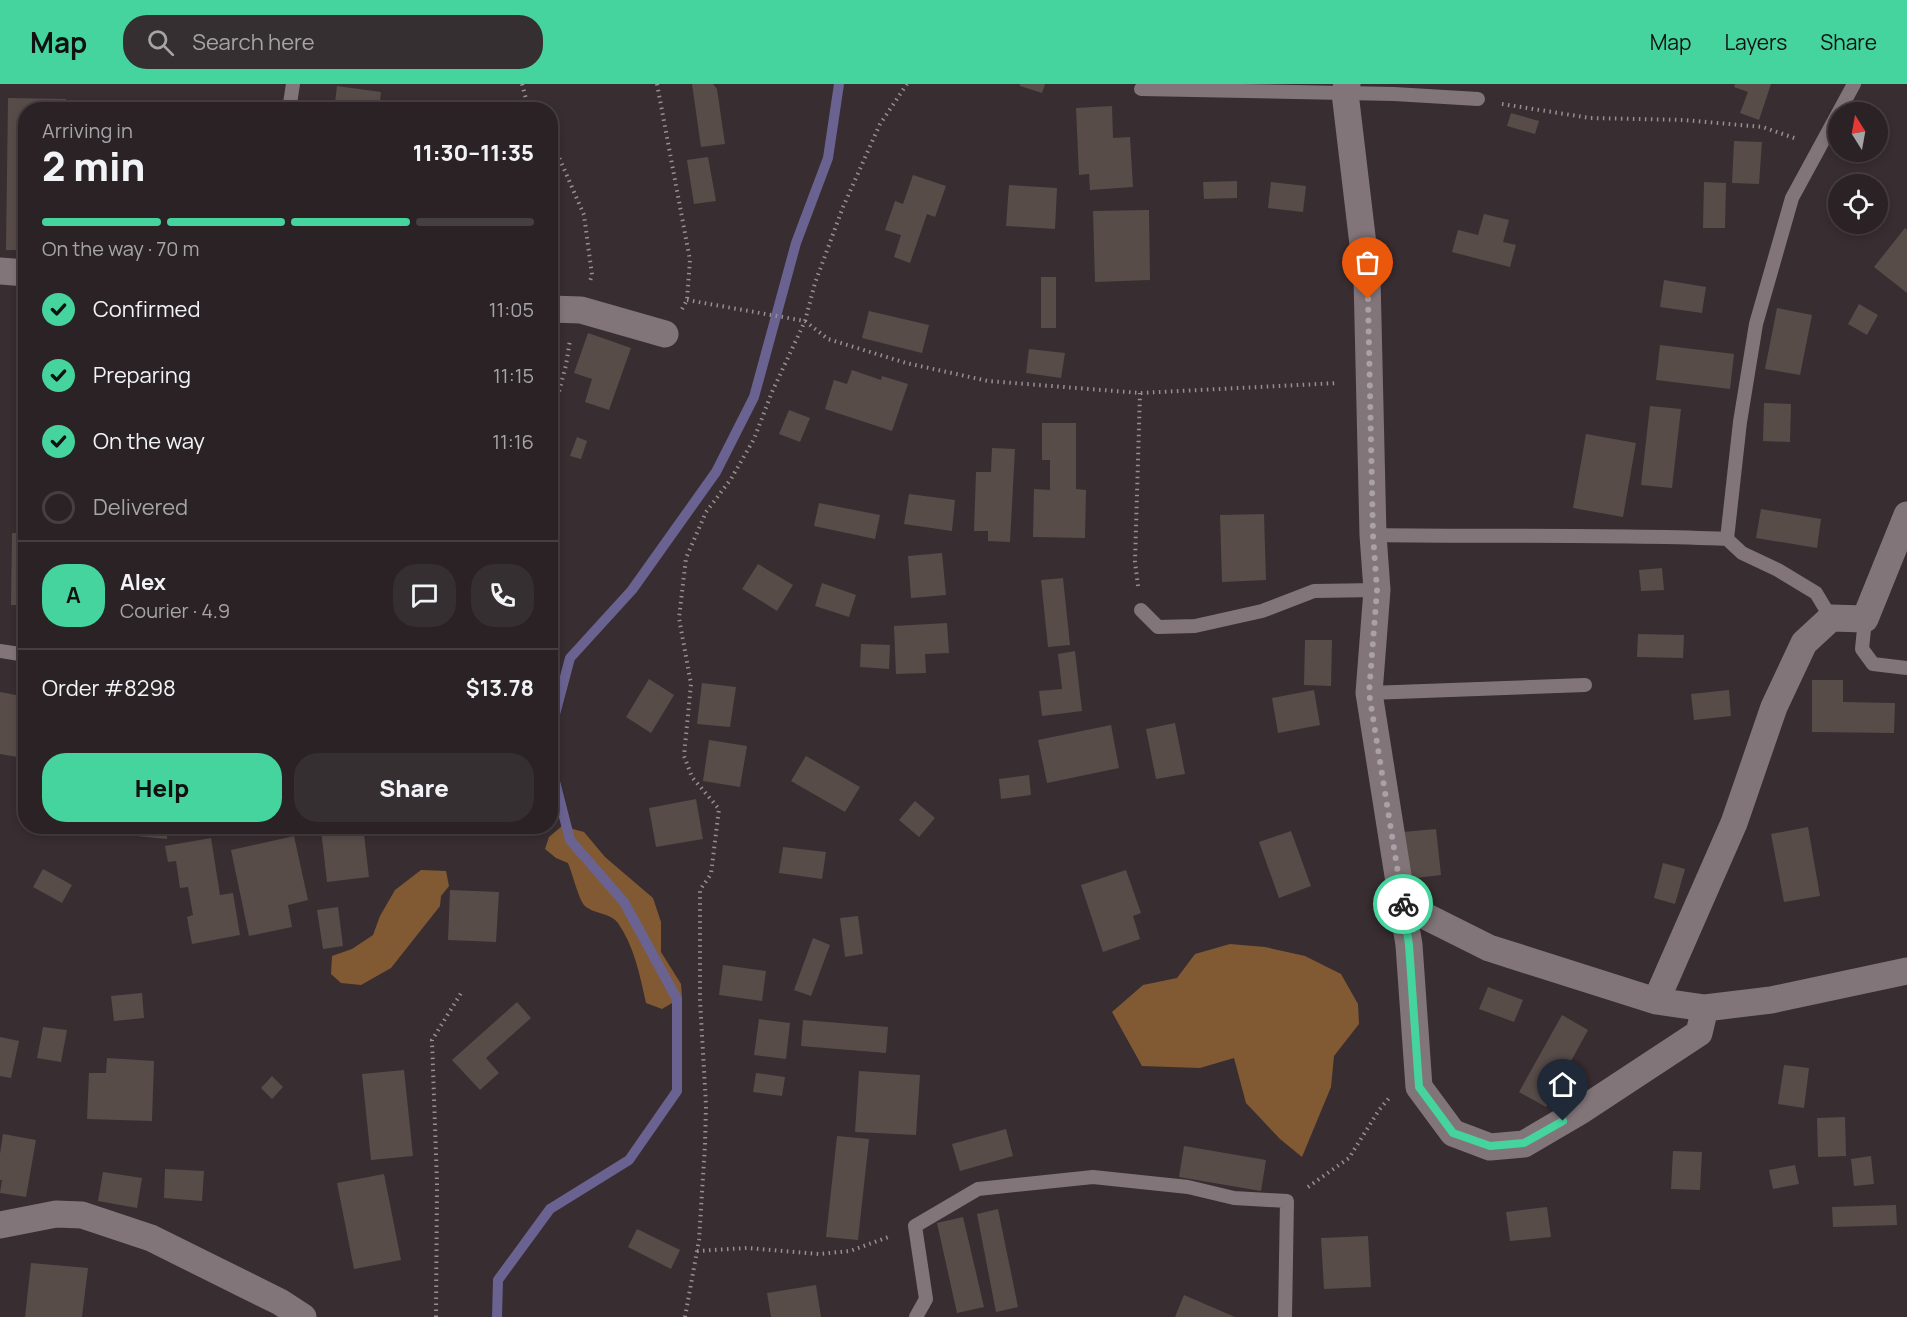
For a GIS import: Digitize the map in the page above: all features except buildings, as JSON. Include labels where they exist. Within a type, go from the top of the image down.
[{"type":"street","points":[[1346,88],[1367,278],[1371,382],[1373,535],[1377,590],[1369,693],[1409,945],[1419,1087],[1453,1133],[1490,1146],[1524,1143],[1582,1110],[1699,1033],[1705,1008]]},
{"type":"street","points":[[0,271],[18,272]]},
{"type":"street","points":[[569,310],[665,334]]},
{"type":"street","points":[[1656,1001],[1734,823],[1774,707],[1804,643],[1831,618],[1865,619],[1907,515]]},
{"type":"street","points":[[1403,905],[1489,948],[1656,1001],[1705,1008],[1771,999],[1907,972]]},
{"type":"street","points":[[0,1225],[56,1214],[82,1215],[151,1238],[280,1302],[303,1317]]},
{"type":"lane","points":[[290,102],[293,84]]},
{"type":"lane","points":[[1727,539],[1740,422],[1756,324],[1792,198],[1854,84]]},
{"type":"lane","points":[[1141,89],[1175,91],[1346,88],[1478,99]]},
{"type":"lane","points":[[1373,535],[1594,535],[1727,539],[1742,553],[1778,570],[1816,593],[1831,618]]},
{"type":"lane","points":[[1141,610],[1158,627],[1195,626],[1262,611],[1314,591],[1377,590]]},
{"type":"lane","points":[[1865,619],[1862,649],[1873,664],[1907,668]]},
{"type":"lane","points":[[0,651],[18,654]]},
{"type":"lane","points":[[1369,693],[1585,685]]},
{"type":"lane","points":[[916,1317],[926,1299],[915,1226],[978,1189],[1093,1177],[1188,1187],[1234,1198],[1287,1201],[1285,1317]]},
{"type":"path","points":[[522,84],[527,102]]},
{"type":"path","points":[[657,84],[690,260],[687,300],[665,334]]},
{"type":"path","points":[[685,1317],[697,1251],[706,1105],[700,1000],[700,890],[711,874],[719,809],[692,777],[684,756],[691,684],[679,618],[686,558],[706,512],[730,479],[754,439],[772,392],[805,321],[815,283],[843,207],[880,124],[907,84]]},
{"type":"path","points":[[1478,99],[1530,110],[1590,118],[1684,120],[1763,128],[1820,147]]},
{"type":"path","points":[[558,155],[584,215],[592,275],[569,310],[566,365],[558,396]]},
{"type":"path","points":[[687,300],[805,321],[828,339],[906,363],[988,381],[1140,393],[1371,382]]},
{"type":"path","points":[[1140,393],[1135,562],[1141,610]]},
{"type":"path","points":[[436,1317],[437,1183],[432,1040],[463,990]]},
{"type":"path","points":[[1287,1201],[1349,1158],[1378,1110],[1397,1091],[1419,1087]]},
{"type":"path","points":[[697,1251],[747,1248],[819,1254],[850,1251],[915,1226]]},
{"type":"shaded area","points":[[562,826],[584,832],[605,857],[653,898],[661,922],[661,952],[681,984],[682,997],[662,1009],[646,1003],[639,971],[624,932],[611,917],[585,906],[568,863],[556,858],[545,849],[549,837],[558,834],[558,829]]},
{"type":"shaded area","points":[[421,870],[446,871],[449,886],[441,896],[440,906],[391,968],[361,985],[341,983],[331,974],[332,956],[352,949],[373,935],[380,916],[395,890]]},
{"type":"shaded area","points":[[1230,944],[1265,947],[1305,956],[1341,974],[1358,1004],[1359,1024],[1334,1056],[1331,1087],[1302,1157],[1280,1139],[1246,1103],[1234,1058],[1200,1068],[1142,1066],[1112,1012],[1143,985],[1177,978],[1195,954]]},
{"type":"waterway","points":[[558,703],[570,658],[632,590],[716,472],[754,397],[796,243],[828,158],[839,84]]},
{"type":"waterway","points":[[497,1317],[498,1280],[550,1209],[629,1160],[677,1091],[677,999],[624,902],[570,840],[558,793]]},
{"type":"way so far","points":[[1368,299],[1373,535],[1377,590],[1369,693],[1403,904]]},
{"type":"route","points":[[1403,904],[1409,945],[1419,1087],[1453,1133],[1490,1146],[1524,1143],[1563,1121]]}]
